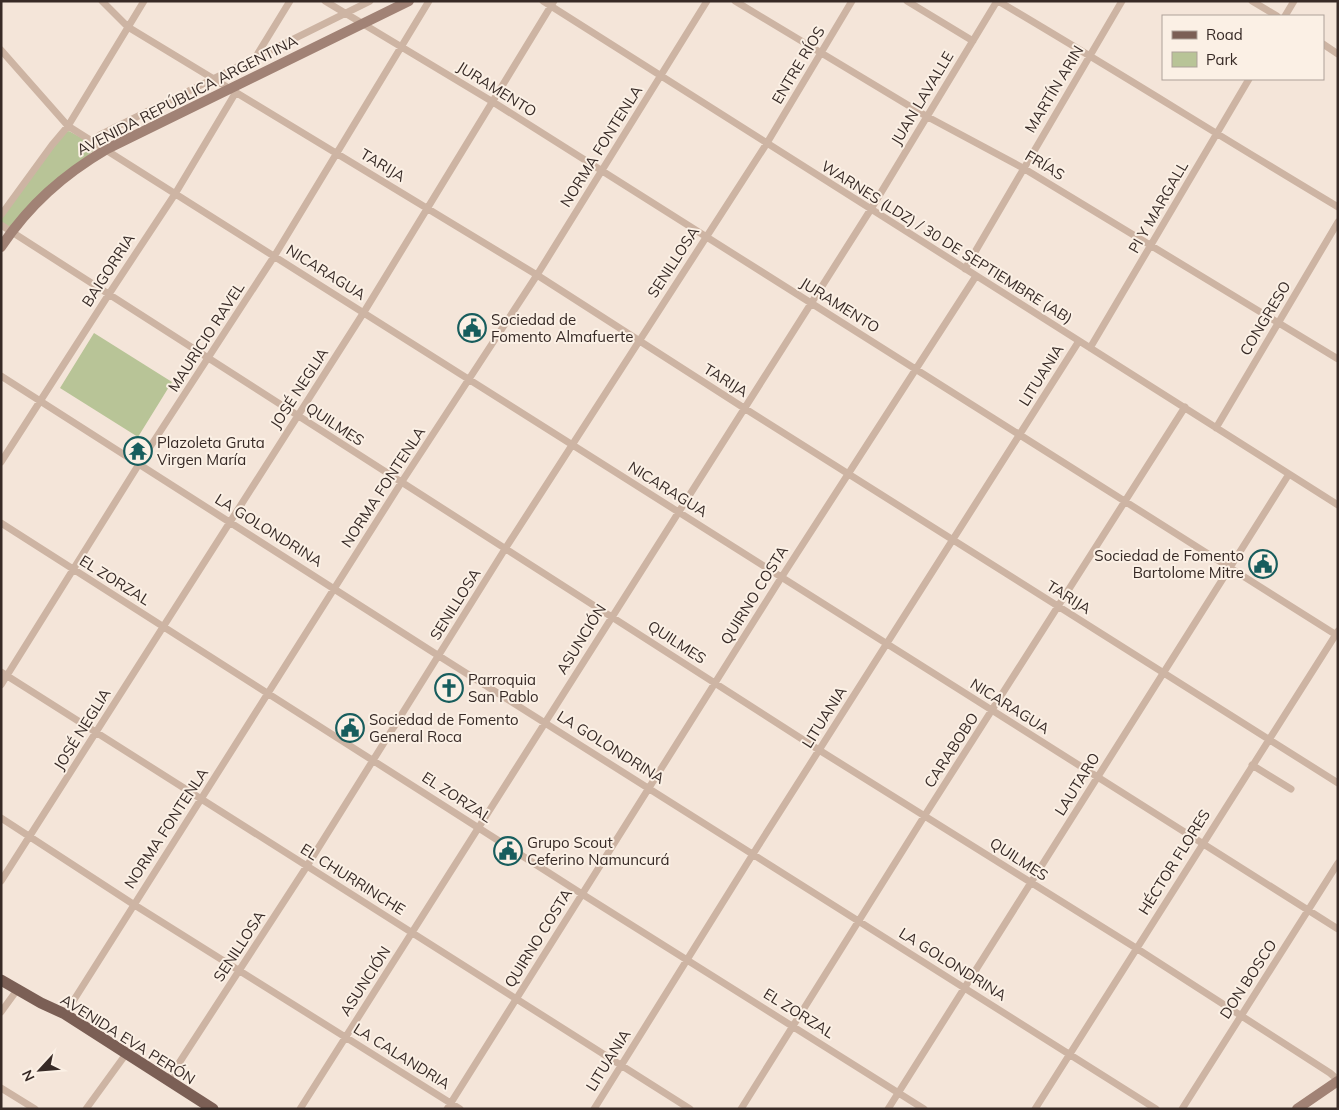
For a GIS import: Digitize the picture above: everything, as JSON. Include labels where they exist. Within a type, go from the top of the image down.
[{"type":"main road","name":"AVENIDA REPÚBLICA ARGENTINA","points":[[1,248],[35,204],[68,174],[107,149],[234,90],[409,1]]},
{"type":"main road","name":"AVENIDA EVA PERÓN","points":[[1,980],[65,1014],[213,1109]]},
{"type":"main road","points":[[1297,1109],[1338,1081]]},
{"type":"street","name":"TARIJA","points":[[102,1],[128,27],[537,275],[1338,783]]},
{"type":"street","name":"AVENIDA REPÚBLICA ARGENTINA","points":[[1,215],[52,144],[68,126],[144,1]]},
{"type":"street","points":[[254,59],[290,1]]},
{"type":"street","name":"JURAMENTO","points":[[325,1],[493,102],[1019,436],[1337,634]]},
{"type":"street","name":"AVENIDA REPÚBLICA ARGENTINA","points":[[93,140],[370,1]]},
{"type":"street","name":"MAURICIO RAVEL","points":[[1,685],[4,674],[74,570],[139,464],[274,255],[429,1]]},
{"type":"street","name":"WARNES (LDZ) / 30 DE SEPTIEMBRE (AB)","points":[[543,1],[552,4],[661,76],[1338,505]]},
{"type":"street","name":"NORMA FONTENLA","points":[[65,1014],[401,483],[537,275],[708,1]]},
{"type":"street","name":"FRÍAS","points":[[735,1],[926,116],[1023,168],[1338,358]]},
{"type":"street","name":"ENTRE RÍOS","points":[[767,143],[852,1]]},
{"type":"street","points":[[907,1],[973,40]]},
{"type":"street","points":[[998,1],[1338,207]]},
{"type":"street","name":"JUAN LAVALLE","points":[[871,209],[926,116],[998,1]]},
{"type":"street","name":"MARTÍN ARIN","points":[[965,269],[1122,1]]},
{"type":"street","points":[[1252,1],[1275,15]]},
{"type":"street","points":[[1286,15],[1294,1]]},
{"type":"street","name":"JOSÉ NEGLIA","points":[[1,881],[364,312],[552,4]]},
{"type":"street","points":[[1324,45],[1338,54]]},
{"type":"street","name":"NICARAGUA","points":[[1,50],[68,126],[469,378],[781,578],[1338,930]]},
{"type":"street","name":"PI Y MARGALL","points":[[1090,348],[1247,80]]},
{"type":"street","name":"BAIGORRIA","points":[[1,462],[175,194],[234,90]]},
{"type":"street","name":"SENILLOSA","points":[[168,1080],[307,866],[505,549],[767,143]]},
{"type":"street","name":"ASUNCIÓN","points":[[300,1109],[871,209]]},
{"type":"street","name":"CONGRESO","points":[[1216,428],[1338,222]]},
{"type":"street","name":"QUILMES","points":[[1,225],[819,750],[1136,948],[1330,1073],[1338,1081]]},
{"type":"street","name":"QUIRNO COSTA","points":[[449,1106],[781,578],[976,276]]},
{"type":"street","name":"LITUANIA","points":[[594,1109],[753,854],[1079,341]]},
{"type":"street","name":"LA GOLONDRINA","points":[[1,376],[439,656],[1156,1109]]},
{"type":"street","name":"CARABOBO","points":[[741,1109],[925,815],[1185,408]]},
{"type":"street","name":"LAUTARO","points":[[888,1109],[1289,474]]},
{"type":"street","name":"EL ZORZAL","points":[[1,523],[582,894],[924,1109]]},
{"type":"street","name":"HÉCTOR FLORES","points":[[1035,1109],[1268,739],[1337,634]]},
{"type":"street","name":"EL CHURRINCHE","points":[[4,674],[690,1109]]},
{"type":"street","points":[[1252,765],[1291,789]]},
{"type":"street","name":"LA CALANDRIA","points":[[1,818],[345,1037],[449,1106],[460,1109]]},
{"type":"street","name":"DON BOSCO","points":[[1182,1109],[1338,863]]},
{"type":"street","points":[[1,1012],[17,990]]},
{"type":"street","points":[[86,1109],[126,1054]]},
{"type":"street","points":[[1,1088],[35,1109]]},
{"type":"green space","points":[[69,131],[98,147],[48,188],[10,227],[1,222],[1,219],[65,132]]},
{"type":"green space","points":[[94,333],[172,382],[138,437],[60,388]]},
{"type":"place","name":"Sociedad de Fomento Almafuerte","points":[[472,328]]},
{"type":"place","name":"Plazoleta Gruta Virgen María","points":[[138,451]]},
{"type":"place","name":"Sociedad de Fomento Bartolome Mitre","points":[[1263,564]]},
{"type":"place","name":"Parroquia San Pablo","points":[[449,688]]},
{"type":"place","name":"Sociedad de Fomento General Roca","points":[[350,728]]},
{"type":"place","name":"Grupo Scout Ceferino Namuncurá","points":[[508,851]]}]
